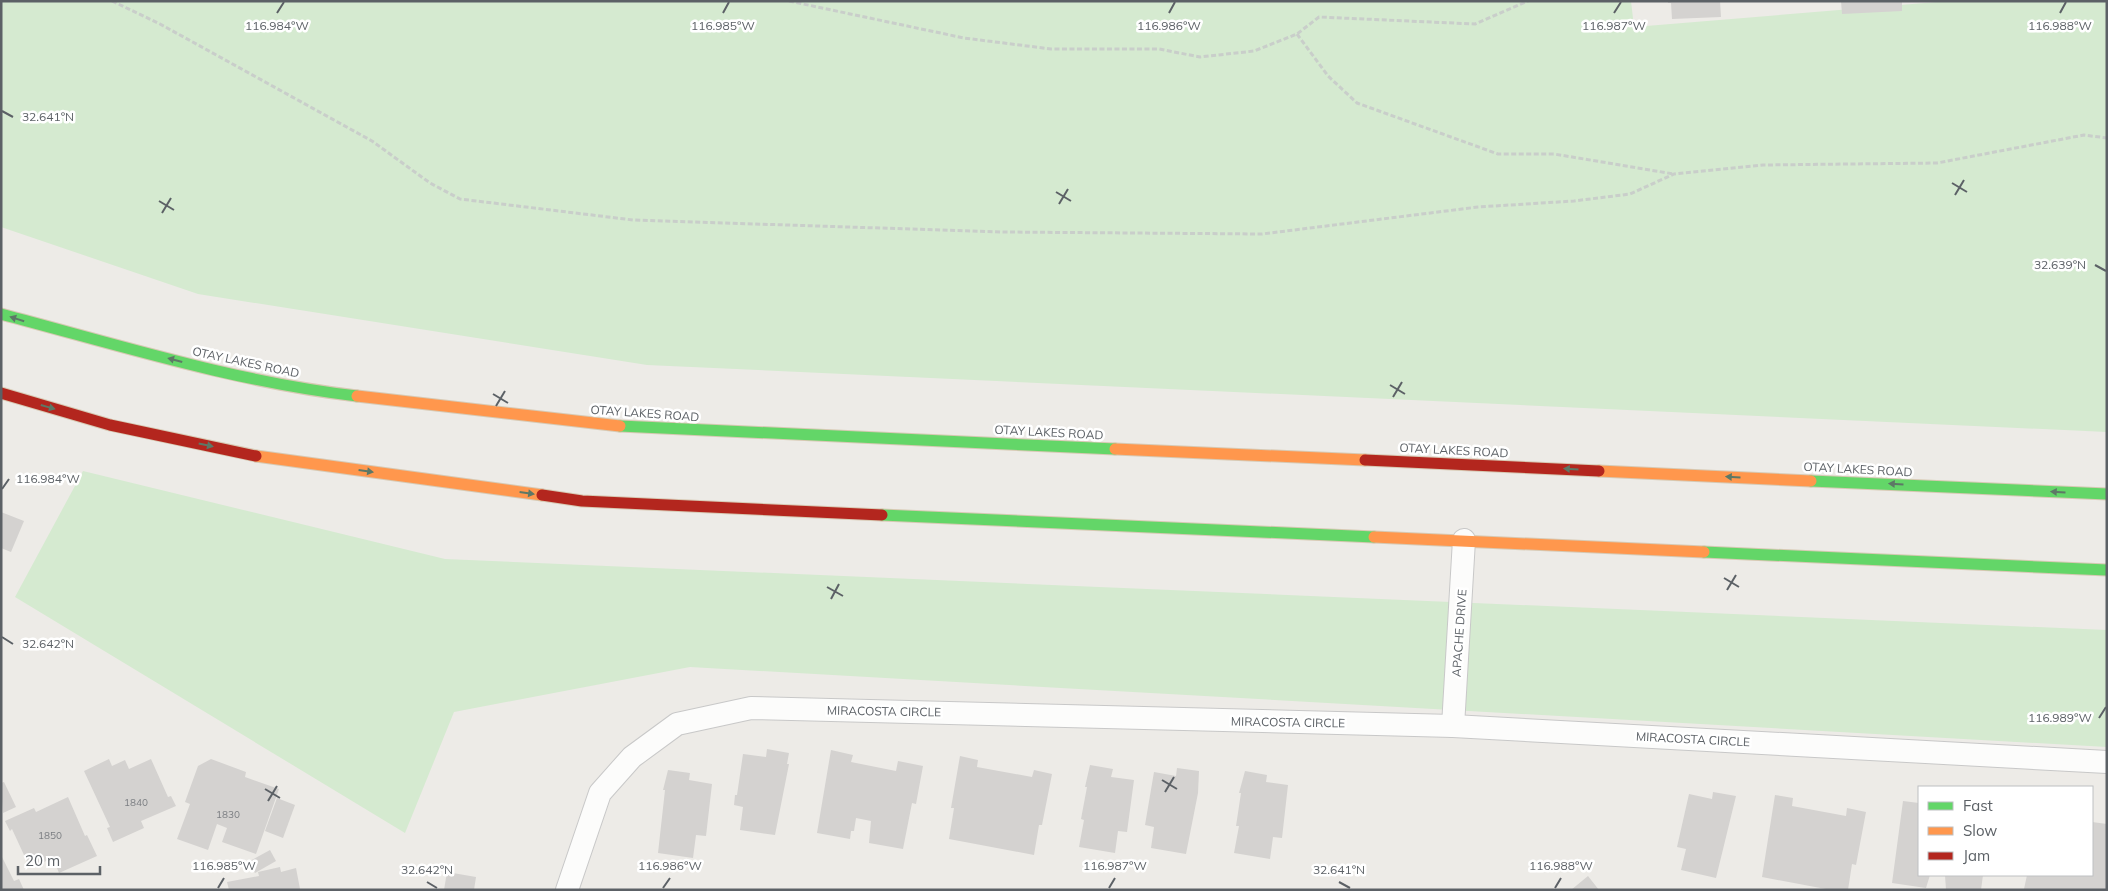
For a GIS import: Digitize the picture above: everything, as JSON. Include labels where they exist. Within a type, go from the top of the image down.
[{"type":"main road","name":"OTAY LAKES ROAD","points":[[1,314],[222,373],[307,390],[610,426],[2107,494]]},
{"type":"main road","points":[[1,393],[110,425],[245,454],[582,501],[2107,570]]},
{"type":"street","name":"APACHE DRIVE","points":[[1453,726],[1464,540]]},
{"type":"street","name":"MIRACOSTA CIRCLE","points":[[567,890],[600,793],[632,757],[677,724],[751,708],[1453,726],[2107,762]]},
{"type":"path","points":[[112,1],[160,24],[372,141],[430,183],[460,199],[633,220],[1002,232],[1262,234],[1478,207],[1574,201],[1630,194],[1674,174]]},
{"type":"path","points":[[789,1],[964,38],[1051,49],[1159,49],[1200,57],[1254,51],[1297,34],[1320,17],[1475,24],[1528,1]]},
{"type":"path","points":[[1297,34],[1328,76],[1357,103],[1498,154],[1554,154],[1674,174],[1763,165],[1937,164],[2084,135],[2107,138]]},
{"type":"green space","points":[[1,1],[1631,1],[1634,27],[1949,1],[2107,1],[2107,432],[647,365],[198,294],[1,227]]},
{"type":"green space","points":[[83,471],[445,559],[2107,630],[2107,747],[690,667],[454,712],[405,833],[15,597]]},
{"type":"building","points":[[1668,1],[1720,1],[1721,17],[1672,19],[1671,3],[1668,3]]},
{"type":"building","points":[[1841,1],[1902,1],[1902,11],[1842,14]]},
{"type":"building","points":[[1,512],[24,521],[11,552],[1,548]]},
{"type":"building","points":[[767,749],[789,753],[787,764],[789,764],[775,835],[740,830],[743,807],[734,805],[743,754],[766,757]]},
{"type":"building","points":[[831,750],[853,755],[851,762],[896,771],[898,761],[923,766],[916,804],[912,803],[903,849],[869,843],[871,821],[856,818],[854,831],[851,831],[850,839],[817,833]]},
{"type":"building","points":[[960,756],[978,760],[977,767],[1032,777],[1034,770],[1052,774],[1042,825],[1039,825],[1034,855],[949,839],[954,808],[951,808]]},
{"type":"building","points":[[109,759],[112,766],[125,760],[129,769],[151,759],[168,797],[171,796],[176,806],[141,821],[144,828],[113,842],[107,828],[110,827],[84,771]]},
{"type":"building","points":[[211,759],[246,772],[245,777],[279,789],[256,854],[222,842],[227,828],[217,824],[208,850],[177,839],[190,804],[185,802],[198,766]]},
{"type":"building","points":[[1090,765],[1113,769],[1111,777],[1134,780],[1127,832],[1118,831],[1115,853],[1079,847],[1084,820],[1081,819],[1087,787],[1085,787]]},
{"type":"building","points":[[1177,768],[1199,771],[1198,793],[1186,854],[1151,848],[1154,827],[1145,825],[1154,772],[1176,776]]},
{"type":"building","points":[[668,770],[690,773],[689,780],[712,784],[706,836],[696,835],[693,858],[658,853],[665,790],[663,790]]},
{"type":"building","points":[[1245,771],[1267,775],[1266,782],[1288,785],[1282,838],[1273,837],[1270,859],[1234,853],[1239,826],[1236,826],[1241,793],[1239,793]]},
{"type":"building","points":[[4,782],[16,807],[3,813],[1,783]]},
{"type":"building","points":[[1713,792],[1736,796],[1716,878],[1681,870],[1686,849],[1677,847],[1689,794],[1712,799]]},
{"type":"building","points":[[1775,795],[1793,798],[1792,806],[1846,816],[1847,808],[1866,812],[1856,865],[1852,864],[1848,890],[1831,890],[1762,877]]},
{"type":"building","points":[[68,797],[85,836],[87,835],[97,856],[59,873],[53,858],[30,868],[12,829],[10,831],[5,821],[34,808],[36,812]]},
{"type":"building","points":[[277,798],[295,805],[283,838],[265,831]]},
{"type":"building","points":[[1903,801],[1918,803],[1918,876],[1930,876],[1926,888],[1892,883]]},
{"type":"building","points":[[2093,822],[2107,824],[2107,890],[2024,889],[2027,876],[2093,876]]},
{"type":"building","points":[[270,850],[276,861],[255,873],[248,862]]},
{"type":"building","points":[[1,855],[14,881],[19,879],[24,890],[1,890]]},
{"type":"building","points":[[280,867],[281,872],[296,868],[300,889],[229,890],[227,882],[259,876],[258,872]]},
{"type":"building","points":[[447,872],[476,877],[474,890],[444,890]]},
{"type":"building","points":[[1588,876],[1599,890],[1571,890]]},
{"type":"building","points":[[1945,876],[1983,876],[1981,890],[1946,890]]},
{"type":"traffic: fast","points":[[1,314],[222,372],[267,382],[357,396]]},
{"type":"traffic: fast","points":[[620,426],[1115,449]]},
{"type":"traffic: fast","points":[[1811,481],[2107,494]]},
{"type":"traffic: fast","points":[[882,515],[1374,537]]},
{"type":"traffic: fast","points":[[1704,552],[2107,570]]},
{"type":"traffic: slow","points":[[357,396],[620,426]]},
{"type":"traffic: slow","points":[[1115,449],[1365,460]]},
{"type":"traffic: slow","points":[[256,456],[542,495]]},
{"type":"traffic: slow","points":[[1599,471],[1811,481]]},
{"type":"traffic: slow","points":[[1374,537],[1704,552]]},
{"type":"traffic: jam","points":[[1,393],[110,425],[256,456]]},
{"type":"traffic: jam","points":[[1365,460],[1599,471]]},
{"type":"traffic: jam","points":[[542,495],[582,501],[882,515]]}]
